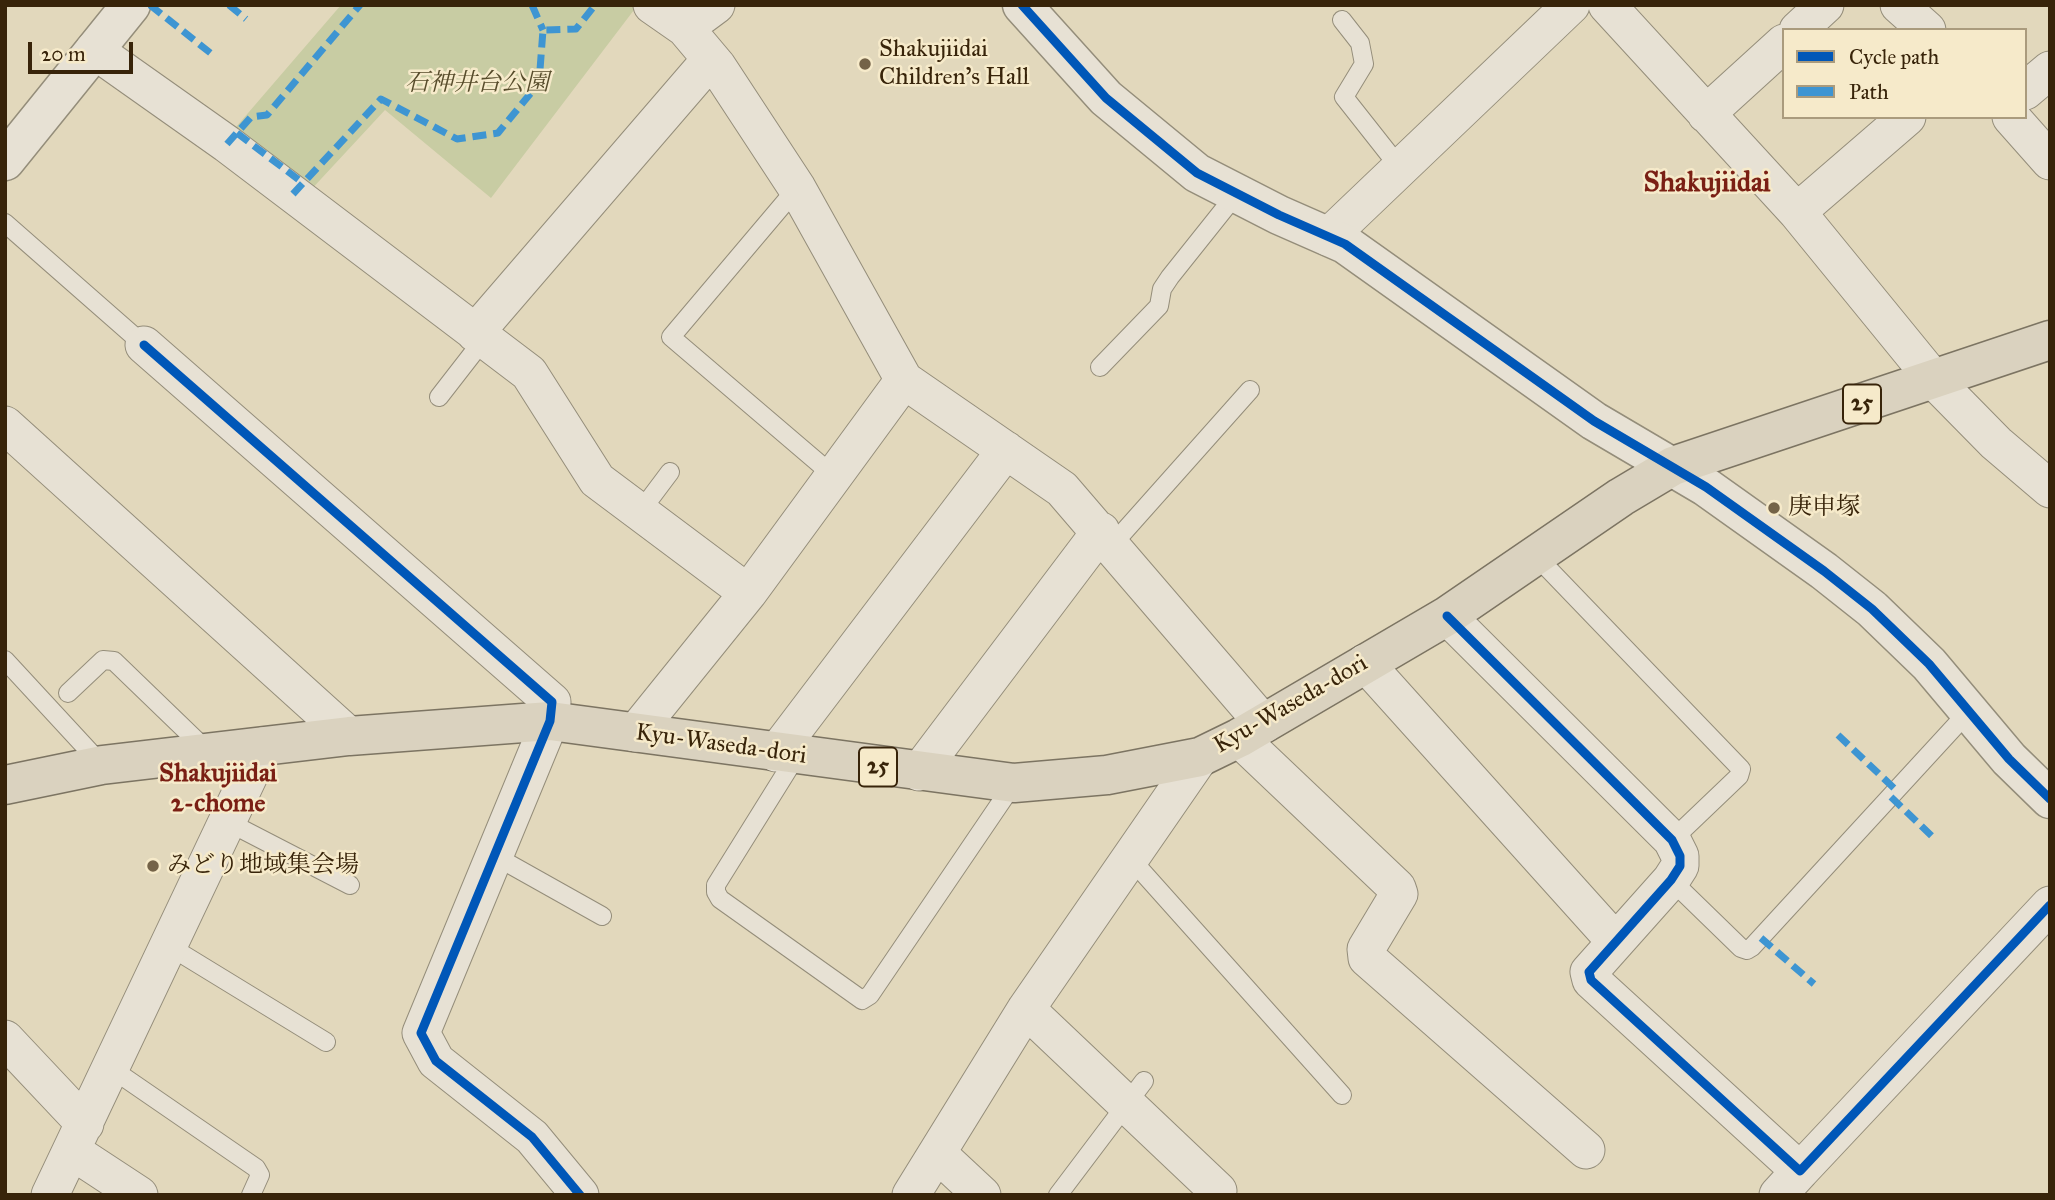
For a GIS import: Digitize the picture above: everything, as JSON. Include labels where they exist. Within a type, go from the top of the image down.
[{"type":"main road","name":"Kyu-Waseda-dori","points":[[5,785],[102,765],[203,753],[349,736],[550,721],[1014,783],[1107,775],[1200,757],[1252,731],[1447,616],[1621,497],[1673,466],[1935,381],[2050,340]]},
{"type":"street","points":[[5,161],[131,5]]},
{"type":"street","points":[[652,5],[685,28],[711,59],[797,188],[904,380],[1062,489],[1107,538],[1252,731],[1396,888],[1399,894],[1366,949],[1367,958],[1586,1150]]},
{"type":"street","points":[[685,28],[716,5]]},
{"type":"street","points":[[1022,5],[1106,98],[1197,173],[1345,244],[1594,421],[1673,466],[1857,597],[1928,664],[2009,759],[2050,799]]},
{"type":"street","points":[[1328,237],[1571,5]]},
{"type":"street","points":[[1607,5],[1797,212],[1935,381],[1996,443],[2050,489]]},
{"type":"street","points":[[1800,28],[1825,5]]},
{"type":"street","points":[[1899,5],[1925,28]]},
{"type":"street","points":[[1706,114],[1782,45]]},
{"type":"street","points":[[94,50],[237,151],[529,373],[597,480],[748,593]]},
{"type":"street","points":[[480,336],[711,59]]},
{"type":"street","points":[[2027,89],[2050,70]]},
{"type":"street","points":[[1797,212],[1904,119]]},
{"type":"street","points":[[2013,119],[2050,161]]},
{"type":"street","points":[[144,345],[547,696],[554,708],[421,1033],[436,1061],[532,1137],[580,1195]]},
{"type":"street","points":[[635,733],[748,593],[904,380]]},
{"type":"street","points":[[5,425],[349,736]]},
{"type":"street","points":[[787,754],[1006,450]]},
{"type":"street","points":[[919,772],[1107,538]]},
{"type":"street","points":[[1447,616],[1672,841],[1680,860],[1671,880],[1588,972],[1591,981],[1789,1183],[2050,905]]},
{"type":"street","points":[[1365,663],[1615,941]]},
{"type":"street","points":[[50,1195],[113,1069],[263,746]]},
{"type":"street","points":[[911,1195],[1026,1009],[1200,757]]},
{"type":"street","points":[[1026,1009],[1135,1093],[1218,1191],[1215,1195]]},
{"type":"street","points":[[5,1039],[78,1138],[139,1195]]},
{"type":"street","points":[[938,1154],[982,1195]]},
{"type":"lane","points":[[1342,20],[1364,55],[1364,64],[1343,97],[1400,168]]},
{"type":"lane","points":[[797,188],[671,337],[835,477]]},
{"type":"lane","points":[[1101,367],[1159,306],[1162,289],[1170,277],[1237,193]]},
{"type":"lane","points":[[5,223],[144,345]]},
{"type":"lane","points":[[439,397],[480,336]]},
{"type":"lane","points":[[1107,538],[1250,390]]},
{"type":"lane","points":[[640,512],[670,472]]},
{"type":"lane","points":[[1536,556],[1741,769],[1740,776],[1672,841]]},
{"type":"lane","points":[[5,660],[102,765]]},
{"type":"lane","points":[[68,693],[103,660],[114,661],[200,744],[203,753]]},
{"type":"lane","points":[[1671,880],[1741,948],[1746,950],[1752,947],[1969,710]]},
{"type":"lane","points":[[787,754],[716,885],[716,892],[720,899],[862,1000],[870,995],[1014,783]]},
{"type":"lane","points":[[228,821],[350,885]]},
{"type":"lane","points":[[495,856],[602,916]]},
{"type":"lane","points":[[1130,858],[1342,1095]]},
{"type":"lane","points":[[169,946],[326,1042]]},
{"type":"lane","points":[[113,1069],[256,1168],[260,1175],[251,1195]]},
{"type":"lane","points":[[1058,1195],[1135,1093]]},
{"type":"green space","name":"石神井台公園","points":[[341,5],[637,6],[491,198],[385,110],[308,193],[230,134]]},
{"type":"marked path","points":[[150,5],[213,55]]},
{"type":"marked path","points":[[229,5],[246,19]]},
{"type":"marked path","points":[[227,144],[251,117],[267,115],[360,5]]},
{"type":"marked path","points":[[532,5],[543,30]]},
{"type":"marked path","points":[[293,194],[381,99],[457,139],[498,133],[539,83],[543,30],[576,29],[595,5]]},
{"type":"marked path","points":[[237,133],[303,183]]},
{"type":"marked path","points":[[1838,735],[1897,791]]},
{"type":"marked path","points":[[1891,797],[1936,840]]},
{"type":"marked path","points":[[1761,938],[1814,984]]},
{"type":"cycle path","points":[[1022,5],[1106,98],[1197,173],[1279,215],[1345,244],[1594,421],[1706,487],[1824,571],[1872,609],[1929,664],[2009,759],[2050,799]]},
{"type":"cycle path","points":[[144,345],[552,702],[550,721],[421,1033],[436,1061],[532,1137],[580,1195]]},
{"type":"cycle path","points":[[1447,616],[1672,840],[1680,856],[1680,866],[1671,880],[1589,972],[1591,980],[1800,1171],[2050,905]]},
{"type":"place","name":"Shakujiidai Children's Hall","points":[[865,64]]},
{"type":"place","name":"庚申塚","points":[[1774,508]]},
{"type":"place","name":"みどり地域集会場","points":[[153,866]]},
{"type":"district","name":"Shakujiidai","points":[[1707,184]]},
{"type":"district","name":"Shakujiidai 2-chome","points":[[218,790]]}]
